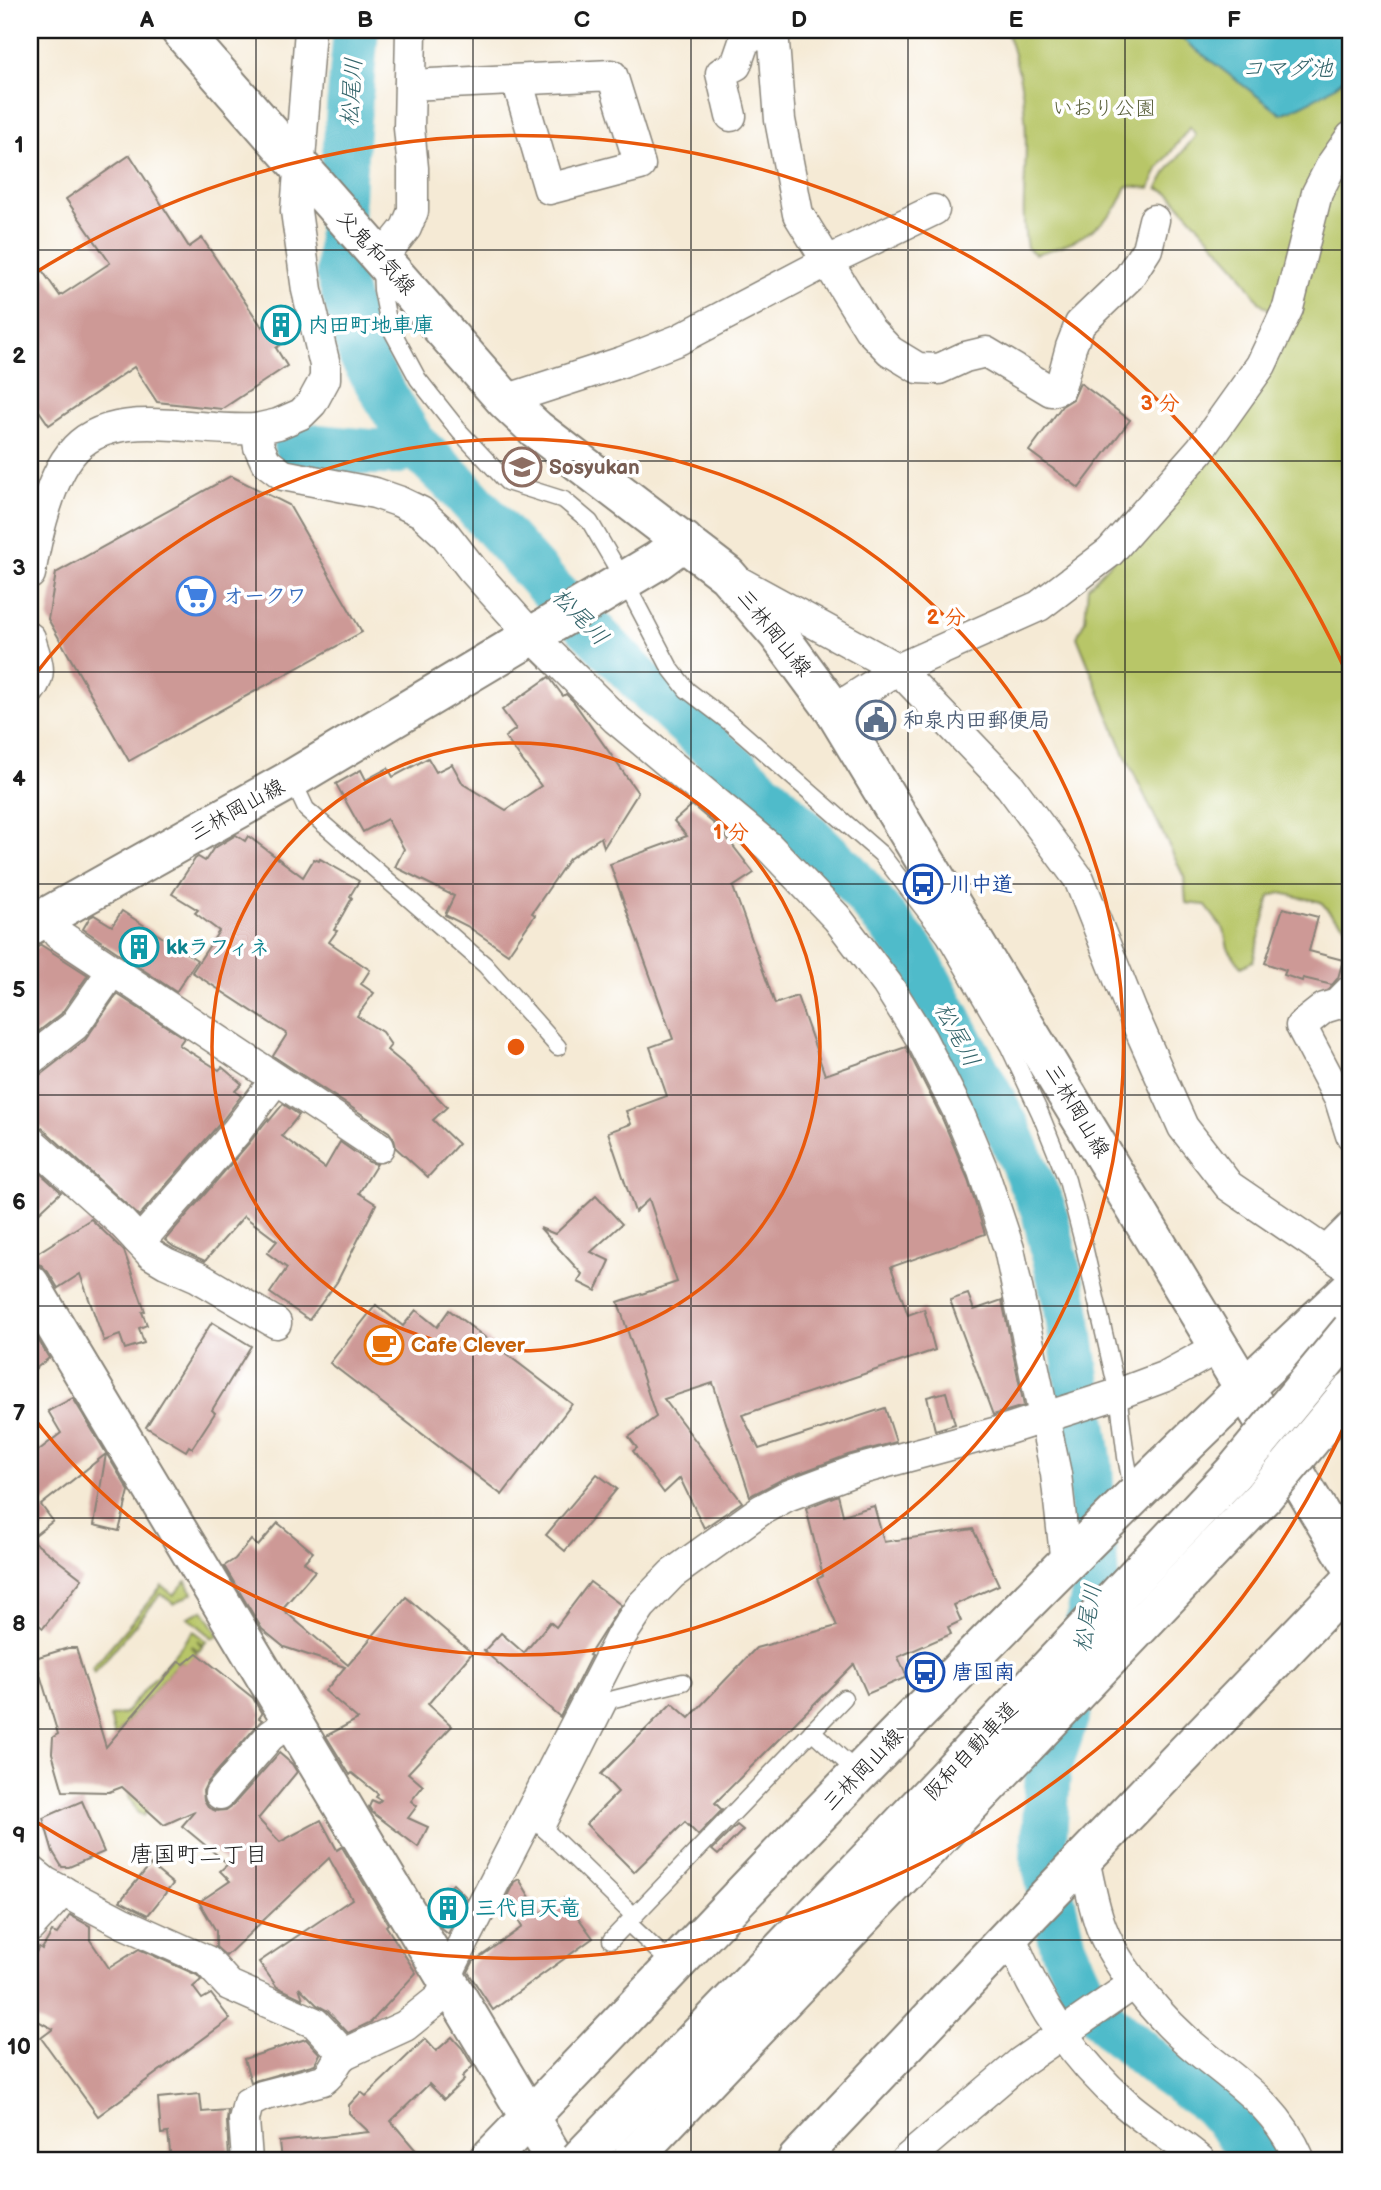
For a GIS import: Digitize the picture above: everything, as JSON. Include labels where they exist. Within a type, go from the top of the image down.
[{"type":"main road","name":"父鬼和気線","points":[[180,30],[505,400],[536,429],[684,541]]},
{"type":"main road","name":"三林岡山線","points":[[39,921],[292,779],[657,561],[684,541],[727,575],[778,634],[834,710],[1351,1565]]},
{"type":"main road","name":"三林岡山線","points":[[488,2160],[858,1773],[1244,1387],[1351,1288]]},
{"type":"main road","points":[[34,1298],[555,2160]]},
{"type":"main road","name":"阪和自動車道","points":[[579,2160],[1233,1473],[1351,1330]]},
{"type":"main road","name":"阪和自動車道","points":[[631,2160],[1254,1507],[1351,1391]]},
{"type":"main road","points":[[797,2160],[1351,1581]]},
{"type":"street","points":[[30,574],[40,525],[54,481],[66,459],[87,438],[115,426],[150,424],[234,430],[278,424],[300,414],[312,403],[325,379],[325,365],[307,290],[296,211],[306,174],[310,30]]},
{"type":"street","points":[[375,252],[406,228],[413,211],[409,128],[411,30]]},
{"type":"street","points":[[732,117],[721,73],[736,65],[747,36],[766,33],[798,214],[869,328],[890,351],[918,368],[939,369],[965,357],[986,352],[1051,391],[1060,388],[1080,324],[1129,277],[1147,249],[1154,220]]},
{"type":"street","points":[[410,85],[612,75],[640,165],[549,189],[517,80]]},
{"type":"street","points":[[834,710],[898,669],[1039,606],[1110,552],[1201,449],[1261,365],[1288,308],[1317,193],[1332,164],[1351,137]]},
{"type":"street","points":[[505,400],[622,362],[678,340],[828,261],[934,210]]},
{"type":"street","points":[[256,429],[259,447],[266,462],[283,475],[375,493],[398,500],[421,512],[444,533],[472,569],[616,719],[768,846],[837,918],[887,984],[922,1040],[958,1111],[984,1171],[1009,1249],[1050,1415],[1056,1474],[1070,1560]]},
{"type":"street","points":[[727,575],[898,669],[1010,786],[1079,879],[1132,1012],[1183,1127],[1229,1186],[1351,1269]]},
{"type":"street","points":[[30,638],[40,670],[36,683],[30,690]]},
{"type":"street","points":[[39,921],[379,1147]]},
{"type":"street","points":[[30,1060],[74,1026],[113,971]]},
{"type":"street","points":[[1351,990],[1337,1004],[1324,1008],[1301,1026],[1340,1100],[1351,1135]]},
{"type":"street","points":[[138,1240],[150,1230],[236,1132],[276,1079]]},
{"type":"street","points":[[30,1141],[116,1217],[151,1254],[198,1277],[276,1323]]},
{"type":"street","points":[[1326,1252],[1351,1227]]},
{"type":"street","points":[[247,2160],[244,2120],[247,2104],[262,2096],[323,2080],[332,2074],[336,2061],[344,2054],[405,2026],[441,1996],[452,1965],[537,1823],[585,1728],[621,1636],[640,1606],[672,1574],[761,1510],[788,1496],[855,1471],[1112,1396],[1166,1376],[1219,1347]]},
{"type":"street","points":[[220,1794],[270,1736],[291,1721]]},
{"type":"street","points":[[1084,1859],[1102,1927],[1114,1954],[1166,2021],[1262,2102],[1283,2128],[1300,2160]]},
{"type":"street","points":[[30,1870],[45,1882],[123,1923],[207,1961],[229,1985],[315,2023],[344,2054]]},
{"type":"street","points":[[30,1927],[63,1891]]},
{"type":"street","points":[[1010,1935],[1027,1977],[1061,2034],[1099,2079],[1129,2107],[1200,2160]]},
{"type":"street","points":[[906,2160],[1021,2062],[1135,1983]]},
{"type":"lane","points":[[375,252],[389,325],[418,379],[435,402],[507,482],[564,500],[590,522],[670,668],[687,690],[733,724],[881,854],[945,937],[1009,1047],[1040,1113],[1066,1180],[1084,1246],[1126,1457],[1128,1502]]},
{"type":"lane","points":[[292,779],[306,809],[485,965],[558,1047]]},
{"type":"lane","points":[[585,1728],[610,1700],[683,1682]]},
{"type":"lane","points":[[611,1940],[844,1698]]},
{"type":"lane","points":[[812,1731],[858,1773]]},
{"type":"lane","points":[[537,1823],[674,1966]]},
{"type":"green space","name":"いおり公園","points":[[1006,30],[1351,30],[1351,113],[1337,132],[1273,312],[1259,302],[1236,267],[1170,194],[1158,188],[1168,170],[1196,135],[1190,127],[1158,169],[1150,188],[1127,186],[1109,216],[1069,243],[1035,254],[1027,248],[1024,229],[1025,117],[1021,83]]},
{"type":"green space","points":[[1351,154],[1351,930],[1321,902],[1281,893],[1270,896],[1253,961],[1241,967],[1228,948],[1224,930],[1205,905],[1186,903],[1184,877],[1124,753],[1077,637],[1085,620],[1088,587],[1224,441],[1333,185]]},
{"type":"green space","points":[[186,1581],[192,1593],[174,1604],[161,1594],[94,1673],[92,1668],[162,1586],[174,1595]]},
{"type":"green space","points":[[203,1610],[219,1635],[213,1638],[188,1617]]},
{"type":"green space","points":[[194,1631],[207,1641],[203,1645],[197,1640],[202,1647],[199,1651],[191,1647],[197,1653],[186,1666],[179,1661],[118,1733],[178,1772],[143,1816],[137,1812],[130,1799],[110,1717],[125,1713]]},
{"type":"water","name":"コマダ池","points":[[1119,30],[1351,30],[1351,73],[1318,97],[1281,114],[1177,35],[1125,35]]},
{"type":"building","points":[[130,155],[189,247],[202,238],[262,327],[286,306],[296,317],[298,326],[286,335],[288,339],[276,348],[287,366],[222,409],[157,402],[134,367],[49,425],[30,398],[30,253],[60,296],[110,263],[66,199]]},
{"type":"building","points":[[1080,383],[1130,420],[1079,488],[1029,451],[1062,406],[1073,399]]},
{"type":"building","name":"オークワ","points":[[231,476],[289,505],[362,632],[129,761],[48,619],[56,573]]},
{"type":"building","points":[[549,677],[563,696],[566,694],[573,701],[638,793],[604,847],[601,837],[569,859],[508,954],[467,926],[445,915],[454,896],[395,867],[404,849],[387,819],[363,832],[336,784],[361,770],[366,780],[388,768],[393,777],[428,758],[436,772],[452,764],[463,784],[506,810],[541,786],[505,737],[516,729],[502,710]]},
{"type":"building","points":[[692,805],[719,828],[754,873],[733,887],[775,1004],[797,996],[825,1075],[906,1047],[942,1118],[967,1177],[985,1234],[891,1267],[908,1315],[924,1309],[935,1350],[742,1415],[759,1449],[885,1408],[896,1442],[848,1455],[781,1480],[750,1496],[713,1383],[664,1399],[742,1502],[704,1528],[680,1478],[664,1493],[633,1451],[637,1448],[629,1437],[656,1417],[618,1302],[677,1282],[649,1199],[635,1212],[608,1132],[631,1124],[626,1111],[667,1096],[650,1047],[673,1039],[610,864],[687,836],[674,821]]},
{"type":"building","points":[[236,835],[245,841],[248,836],[303,877],[314,859],[320,859],[359,881],[334,930],[337,931],[329,942],[370,970],[361,984],[374,993],[357,1016],[382,1032],[391,1045],[387,1050],[409,1068],[447,1107],[433,1120],[458,1144],[428,1177],[396,1148],[389,1132],[273,1056],[287,1034],[192,972],[219,931],[195,913],[198,910],[172,894],[195,859],[198,857],[205,861],[213,849]]},
{"type":"building","points":[[1283,908],[1318,917],[1309,951],[1343,960],[1338,978],[1332,985],[1303,978],[1302,981],[1284,975],[1286,970],[1265,963]]},
{"type":"building","name":"kkラフィネ","points":[[122,911],[197,960],[176,992],[83,929],[94,915],[112,926]]},
{"type":"building","points":[[41,945],[88,975],[61,1014],[30,1038],[30,951]]},
{"type":"building","points":[[117,994],[184,1038],[179,1045],[219,1070],[222,1067],[242,1084],[235,1091],[241,1096],[222,1121],[139,1216],[42,1128],[30,1124],[30,1077],[41,1074],[85,1040]]},
{"type":"building","points":[[283,1104],[299,1115],[282,1136],[325,1168],[340,1142],[369,1162],[377,1164],[359,1193],[376,1204],[337,1282],[309,1320],[270,1293],[287,1268],[267,1253],[277,1241],[244,1216],[205,1261],[165,1240]]},
{"type":"building","points":[[30,1164],[61,1192],[30,1221]]},
{"type":"building","points":[[596,1196],[622,1224],[591,1252],[610,1261],[596,1291],[578,1282],[582,1274],[540,1228],[555,1234]]},
{"type":"building","points":[[91,1219],[124,1251],[145,1311],[142,1312],[147,1325],[139,1328],[144,1343],[125,1349],[120,1335],[104,1341],[80,1274],[58,1288],[48,1272],[31,1257]]},
{"type":"building","points":[[968,1294],[974,1310],[1002,1300],[1024,1406],[993,1415],[950,1300]]},
{"type":"building","points":[[376,1305],[403,1326],[416,1310],[437,1327],[449,1310],[572,1404],[502,1495],[330,1363]]},
{"type":"building","points":[[212,1322],[251,1346],[212,1410],[215,1413],[192,1448],[189,1446],[186,1451],[146,1427]]},
{"type":"building","points":[[30,1326],[49,1358],[30,1373]]},
{"type":"building","points":[[946,1392],[955,1424],[935,1430],[927,1397]]},
{"type":"building","points":[[73,1398],[129,1491],[119,1531],[94,1525],[106,1454],[41,1505],[53,1521],[30,1539],[30,1457],[61,1433],[48,1411]]},
{"type":"building","points":[[597,1474],[617,1489],[565,1551],[546,1535]]},
{"type":"building","points":[[838,1495],[843,1515],[874,1506],[884,1542],[973,1529],[999,1585],[954,1605],[961,1621],[948,1627],[951,1634],[898,1657],[907,1677],[867,1694],[854,1664],[715,1803],[722,1810],[698,1835],[685,1822],[634,1872],[586,1824],[618,1792],[601,1774],[672,1703],[689,1718],[756,1648],[837,1626],[817,1579],[823,1576],[806,1508]]},
{"type":"building","points":[[278,1523],[313,1552],[304,1562],[315,1571],[282,1609],[348,1665],[406,1597],[472,1653],[428,1704],[452,1726],[408,1773],[423,1786],[411,1801],[417,1806],[408,1818],[428,1827],[418,1847],[372,1812],[369,1807],[372,1800],[378,1803],[381,1800],[376,1797],[378,1794],[352,1773],[350,1775],[326,1736],[358,1719],[325,1691],[345,1667],[284,1647],[262,1629],[224,1566],[235,1559],[251,1540],[258,1546]]},
{"type":"building","points":[[30,1539],[82,1579],[43,1628],[30,1618]]},
{"type":"building","points":[[590,1582],[621,1605],[589,1655],[591,1656],[560,1717],[484,1651],[501,1633],[524,1653],[550,1622],[556,1627]]},
{"type":"building","points":[[76,1648],[106,1747],[179,1661],[184,1664],[197,1653],[253,1698],[262,1714],[259,1718],[262,1720],[207,1783],[203,1791],[204,1800],[209,1808],[216,1811],[226,1810],[279,1753],[292,1764],[297,1772],[258,1819],[280,1842],[321,1820],[337,1850],[342,1847],[416,1973],[371,2022],[348,2033],[328,2011],[317,2005],[299,1987],[303,1999],[277,1987],[259,1962],[352,1899],[329,1858],[226,1956],[216,1947],[216,1931],[199,1902],[230,1881],[220,1871],[228,1864],[182,1826],[195,1811],[164,1825],[122,1787],[109,1792],[63,1791],[52,1753],[53,1737],[58,1734],[35,1658]]},
{"type":"building","points":[[82,1801],[104,1852],[69,1867],[62,1867],[53,1852],[43,1818]]},
{"type":"building","points":[[737,1825],[743,1830],[718,1855],[712,1850]]},
{"type":"building","points":[[150,1865],[173,1884],[148,1915],[120,1901]]},
{"type":"building","points":[[519,1879],[540,1914],[564,1898],[593,1938],[493,2010],[468,1972],[473,1962],[522,1927],[505,1900],[514,1882]]},
{"type":"building","name":"三代目天竜","points":[[453,1884],[467,1898],[448,1934],[430,1909]]},
{"type":"building","points":[[70,1915],[90,1926],[90,1940],[109,1968],[139,1949],[197,1975],[201,1980],[193,1987],[202,1999],[211,1994],[230,2019],[98,2116],[41,2038],[53,2029],[30,2017],[30,1963],[39,1947],[42,1949],[52,1932],[57,1934]]},
{"type":"building","points":[[452,2037],[473,2066],[462,2077],[464,2080],[444,2099],[429,2084],[391,2121],[424,2160],[281,2160],[279,2142],[369,2132],[349,2113],[349,2105],[361,2092],[366,2096],[425,2039],[436,2051]]},
{"type":"building","points":[[306,2039],[320,2054],[315,2064],[251,2082],[244,2059]]},
{"type":"building","points":[[200,2094],[202,2112],[228,2110],[229,2160],[171,2160],[168,2133],[161,2134],[158,2098]]},
{"type":"waterway","name":"松尾川","points":[[356,30],[343,176],[339,274],[361,355],[414,444],[456,484],[546,584],[643,683],[773,801],[847,873],[913,952],[1008,1129],[1044,1211],[1067,1309],[1090,1466],[1096,1584],[1072,1699],[1048,1771],[1043,1858],[1063,1947],[1082,1989],[1109,2025],[1160,2068],[1211,2103],[1256,2155],[1257,2160]]},
{"type":"waterway","points":[[296,445],[395,452],[414,444]]},
{"type":"place","name":"内田町地車庫","points":[[281,325]]},
{"type":"place","name":"Sosyukan","points":[[522,467]]},
{"type":"place","name":"オークワ","points":[[196,596]]},
{"type":"place","name":"和泉内田郵便局","points":[[876,720]]},
{"type":"place","name":"川中道","points":[[923,884]]},
{"type":"place","name":"kkラフィネ","points":[[139,947]]},
{"type":"place","name":"Cafe Clever","points":[[384,1345]]},
{"type":"place","name":"唐国南","points":[[925,1672]]},
{"type":"place","name":"三代目天竜","points":[[448,1908]]},
{"type":"district","name":"唐国町二丁目","points":[[199,1855]]}]
